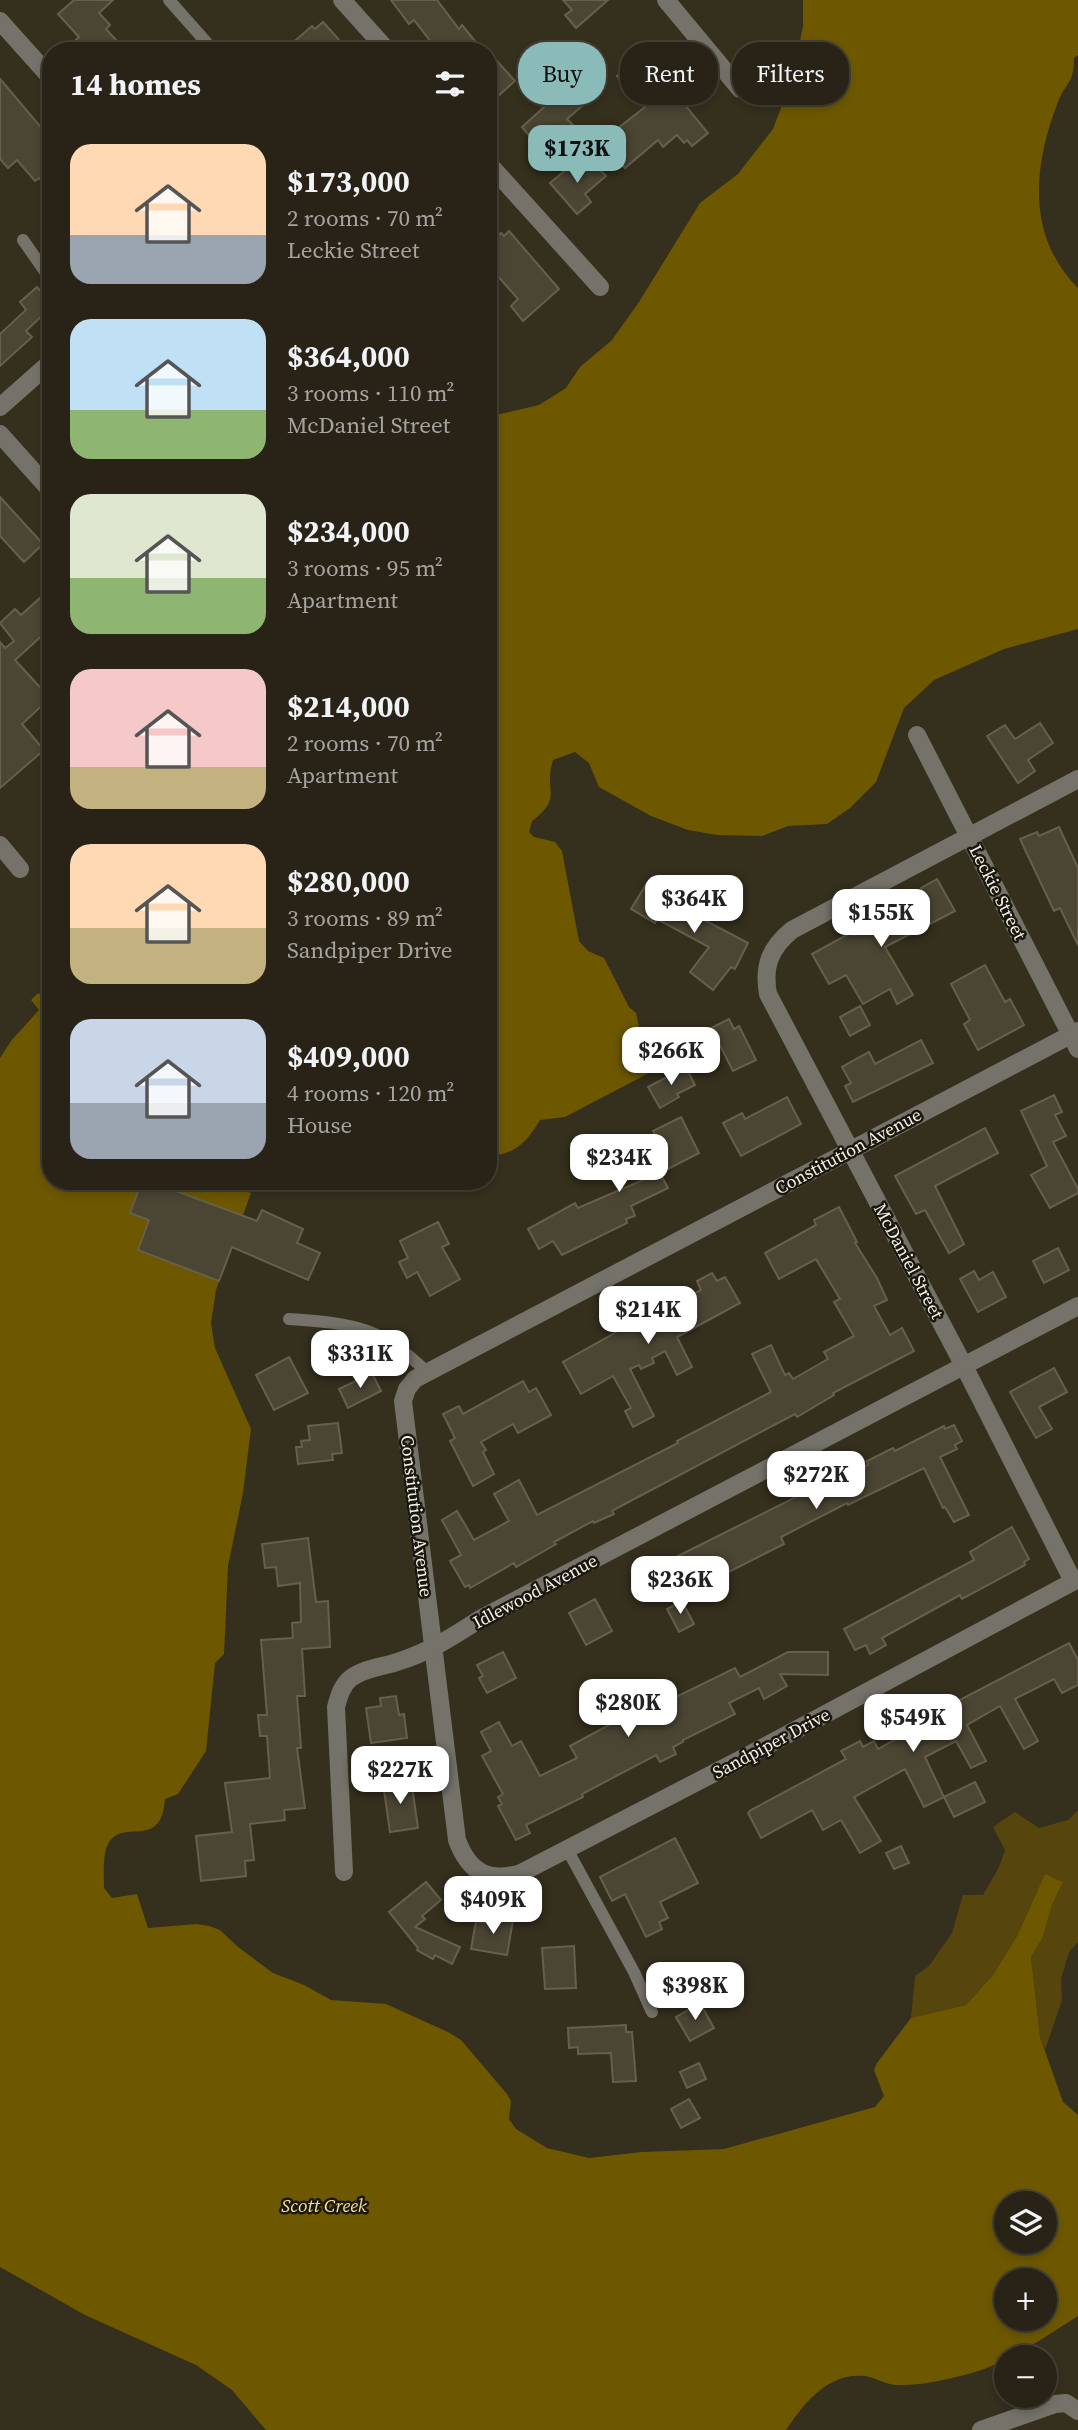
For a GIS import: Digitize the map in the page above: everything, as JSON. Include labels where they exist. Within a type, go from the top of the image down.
[{"type":"street","points":[[342,0],[380,42]]},
{"type":"street","points":[[666,0],[732,79]]},
{"type":"street","points":[[0,20],[42,68]]},
{"type":"street","points":[[497,173],[600,287]]},
{"type":"street","points":[[0,407],[42,370]]},
{"type":"street","points":[[0,434],[42,481]]},
{"type":"street","name":"Leckie Street","points":[[917,735],[1076,1038]]},
{"type":"street","points":[[969,835],[1078,779]]},
{"type":"street","name":"McDaniel Street","points":[[969,835],[792,930],[779,940],[767,962],[765,978],[768,994],[1076,1580]]},
{"type":"street","points":[[0,845],[20,869]]},
{"type":"street","name":"Constitution Avenue","points":[[537,1864],[506,1877],[492,1876],[471,1866],[462,1854],[457,1840],[403,1401],[407,1389],[415,1379],[850,1150],[1076,1038]]},
{"type":"street","name":"Idlewood Avenue","points":[[344,1872],[336,1707],[340,1692],[348,1680],[360,1672],[398,1662],[433,1647],[480,1619],[1078,1306]]},
{"type":"street","name":"Sandpiper Drive","points":[[537,1864],[1076,1580]]},
{"type":"street","points":[[981,2430],[1055,2404],[1066,2403],[1078,2411]]},
{"type":"lane","points":[[169,0],[206,42]]},
{"type":"lane","points":[[23,240],[42,267]]},
{"type":"lane","points":[[289,1319],[343,1323],[369,1331],[389,1340],[428,1373]]},
{"type":"lane","points":[[567,1849],[634,1972],[652,2012]]},
{"type":"shaded area","points":[[1078,1810],[1078,1942],[1069,1952],[1061,1979],[1062,2000],[1045,2050],[1040,2037],[1031,1957],[1043,1937],[1052,1905],[1063,1882],[1045,1874],[1017,1936],[993,1975],[966,2005],[911,2018],[915,1976],[929,1966],[952,1933],[963,1895],[983,1895],[999,1867],[1005,1850],[993,1827],[1015,1812],[1039,1828],[1068,1820]]},
{"type":"water","points":[[803,0],[1078,0],[1078,55],[1074,58],[1071,78],[1061,95],[1043,151],[1039,199],[1049,246],[1061,268],[1078,288],[1078,629],[1004,649],[934,680],[904,708],[876,782],[850,808],[827,824],[788,826],[762,836],[717,835],[688,830],[651,816],[599,787],[589,763],[575,752],[553,760],[550,799],[542,813],[532,821],[529,832],[534,837],[555,842],[562,851],[579,941],[588,951],[604,958],[629,1007],[636,1013],[649,1073],[565,1117],[540,1120],[520,1146],[497,1155],[497,415],[539,405],[566,388],[580,367],[612,340],[639,302],[700,203],[738,174],[773,129],[782,105],[849,105],[849,42],[800,42]]},
{"type":"water","name":"Scott Creek","points":[[42,993],[42,1190],[244,1190],[251,1193],[216,1290],[211,1323],[215,1348],[251,1429],[243,1493],[228,1566],[224,1654],[215,1663],[206,1751],[178,1794],[165,1799],[162,1816],[155,1826],[118,1835],[110,1841],[104,1858],[104,1888],[112,1898],[137,1894],[148,1928],[196,1924],[209,1926],[220,1930],[273,1973],[304,1985],[331,2000],[386,2004],[448,2032],[461,2040],[507,2094],[511,2101],[509,2119],[516,2129],[547,2148],[589,2158],[642,2152],[724,2149],[875,2107],[884,2096],[874,2070],[877,2063],[911,2018],[966,2005],[993,1975],[1017,1936],[1045,1874],[1063,1882],[1052,1905],[1043,1937],[1031,1957],[1040,2037],[1063,2102],[1078,2115],[1078,2316],[1057,2329],[1057,2268],[994,2268],[994,2331],[1054,2331],[1031,2345],[994,2345],[994,2365],[936,2382],[906,2385],[865,2376],[840,2379],[818,2391],[786,2430],[266,2430],[232,2390],[196,2365],[85,2315],[0,2267],[0,1058],[11,1041],[39,1010],[31,1000]]},
{"type":"building","points":[[74,0],[113,0],[99,13],[110,25],[106,29],[118,42],[74,42],[79,37],[58,14]]},
{"type":"building","points":[[391,0],[437,0],[459,29],[462,25],[476,42],[431,42],[414,20],[409,24]]},
{"type":"building","points":[[563,0],[608,0],[576,28],[565,15],[572,10]]},
{"type":"building","points":[[323,22],[341,42],[293,42],[312,26],[315,29]]},
{"type":"building","points":[[497,61],[515,81],[497,97]]},
{"type":"building","points":[[0,79],[42,128],[42,182],[39,178],[35,181],[17,160],[8,168],[0,159]]},
{"type":"building","points":[[546,105],[583,105],[567,119],[575,127],[545,154],[522,127]]},
{"type":"building","points":[[643,105],[685,105],[708,133],[692,146],[687,140],[684,143],[677,135],[663,147],[658,140],[625,168],[610,152],[625,139],[617,129],[645,107]]},
{"type":"building","points":[[574,163],[583,173],[594,163],[606,176],[585,194],[591,202],[577,214],[550,183]]},
{"type":"building","points":[[509,231],[559,289],[523,321],[511,306],[518,299],[497,275],[497,237],[501,233],[504,236]]},
{"type":"building","points":[[37,287],[42,293],[42,316],[26,331],[32,337],[0,366],[0,334],[26,310],[20,302]]},
{"type":"building","points":[[0,497],[42,545],[24,562],[0,536]]},
{"type":"building","points":[[42,596],[42,636],[15,660],[42,689],[42,705],[22,724],[42,748],[42,752],[0,788],[0,642],[5,648],[14,641],[0,623],[15,609],[21,615]]},
{"type":"building","points":[[1040,723],[1053,743],[1028,760],[1035,771],[1018,783],[987,736],[1005,725],[1015,739]]},
{"type":"building","points":[[1059,827],[1078,868],[1078,945],[1060,908],[1054,911],[1020,839],[1037,832],[1039,836]]},
{"type":"building","points":[[937,879],[955,911],[885,947],[913,995],[897,1004],[890,989],[863,1004],[846,975],[829,984],[812,954],[852,932],[854,935],[884,920],[886,922],[918,905],[914,899],[924,893],[921,888]]},
{"type":"building","points":[[647,883],[670,898],[668,901],[748,943],[735,969],[731,967],[713,990],[690,972],[709,947],[657,919],[655,923],[631,909]]},
{"type":"building","points":[[985,965],[1005,1002],[1010,999],[1024,1025],[978,1050],[964,1024],[970,1020],[951,984]]},
{"type":"building","points":[[860,1006],[870,1025],[850,1036],[840,1017]]},
{"type":"building","points":[[729,1019],[734,1029],[739,1026],[756,1060],[733,1071],[711,1028]]},
{"type":"building","points":[[921,1040],[933,1063],[853,1102],[845,1086],[851,1083],[842,1067],[869,1052],[875,1064]]},
{"type":"building","points":[[686,1067],[695,1085],[677,1094],[679,1097],[660,1108],[648,1087]]},
{"type":"building","points":[[1054,1095],[1062,1112],[1055,1115],[1066,1136],[1053,1142],[1078,1193],[1050,1208],[1031,1175],[1047,1166],[1021,1111]]},
{"type":"building","points":[[787,1097],[801,1124],[741,1156],[723,1123],[742,1113],[745,1119]]},
{"type":"building","points":[[681,1117],[699,1153],[660,1173],[668,1188],[631,1206],[635,1216],[626,1219],[627,1223],[562,1255],[553,1241],[539,1249],[528,1229],[575,1203],[578,1208],[643,1180],[630,1155],[658,1140],[653,1131]]},
{"type":"building","points":[[985,1128],[998,1153],[935,1186],[964,1244],[949,1253],[925,1210],[916,1214],[895,1176]]},
{"type":"building","points":[[139,1190],[173,1190],[257,1221],[262,1210],[303,1229],[297,1243],[320,1253],[308,1280],[232,1247],[219,1281],[138,1250],[149,1220],[130,1213]]},
{"type":"building","points":[[839,1207],[857,1242],[855,1243],[887,1300],[874,1306],[890,1335],[902,1328],[914,1351],[833,1393],[834,1395],[797,1417],[795,1414],[621,1506],[612,1511],[614,1514],[594,1523],[593,1521],[554,1542],[556,1544],[516,1567],[514,1563],[470,1588],[469,1585],[465,1587],[450,1561],[461,1555],[442,1520],[457,1511],[474,1540],[509,1521],[494,1494],[519,1480],[537,1515],[771,1392],[752,1354],[771,1345],[785,1375],[789,1373],[793,1379],[828,1359],[824,1352],[854,1336],[834,1302],[840,1299],[816,1259],[779,1279],[765,1253],[816,1225],[814,1220]]},
{"type":"building","points":[[438,1222],[449,1244],[442,1247],[460,1279],[430,1296],[417,1272],[407,1278],[399,1262],[408,1258],[400,1241]]},
{"type":"building","points":[[1058,1248],[1069,1270],[1044,1283],[1033,1261]]},
{"type":"building","points":[[974,1271],[979,1280],[993,1272],[1006,1297],[978,1312],[960,1279]]},
{"type":"building","points":[[712,1273],[717,1281],[725,1277],[740,1303],[677,1337],[692,1367],[677,1375],[665,1351],[652,1358],[654,1363],[641,1369],[639,1365],[630,1369],[654,1416],[633,1427],[625,1411],[631,1408],[613,1376],[581,1394],[563,1362],[620,1330],[617,1324],[631,1316],[634,1323],[650,1314],[654,1320],[696,1298],[693,1294],[701,1290],[697,1281]]},
{"type":"building","points":[[289,1357],[308,1393],[274,1410],[256,1375]]},
{"type":"building","points":[[1054,1368],[1067,1392],[1039,1407],[1052,1429],[1036,1438],[1010,1392]]},
{"type":"building","points":[[372,1373],[381,1391],[348,1408],[339,1389]]},
{"type":"building","points":[[523,1381],[529,1392],[536,1388],[551,1415],[518,1433],[513,1424],[481,1442],[494,1474],[473,1486],[450,1441],[455,1438],[443,1414],[459,1406],[463,1414]]},
{"type":"building","points":[[338,1423],[342,1453],[332,1454],[333,1460],[298,1464],[296,1447],[302,1447],[301,1441],[310,1440],[308,1426]]},
{"type":"building","points":[[954,1425],[962,1441],[955,1445],[957,1449],[940,1457],[969,1515],[954,1522],[945,1507],[943,1508],[924,1468],[781,1537],[784,1544],[675,1599],[658,1566],[838,1476],[839,1479],[868,1465],[867,1461],[893,1448],[895,1451],[944,1426],[945,1429]]},
{"type":"building","points":[[1012,1527],[1029,1559],[1024,1562],[1025,1565],[962,1599],[960,1595],[882,1638],[886,1645],[870,1654],[866,1645],[855,1650],[844,1629],[974,1560],[970,1552]]},
{"type":"building","points":[[308,1538],[316,1602],[328,1601],[330,1647],[302,1649],[305,1696],[297,1696],[301,1748],[297,1748],[305,1808],[284,1810],[285,1820],[250,1824],[254,1860],[245,1861],[246,1876],[201,1881],[196,1836],[232,1832],[225,1783],[270,1778],[267,1736],[260,1736],[258,1715],[267,1715],[261,1640],[293,1638],[292,1623],[301,1622],[300,1583],[278,1586],[276,1567],[265,1568],[262,1544]]},
{"type":"building","points":[[595,1599],[612,1631],[586,1645],[569,1613]]},
{"type":"building","points":[[682,1601],[694,1624],[679,1632],[667,1609]]},
{"type":"building","points":[[1069,1643],[1078,1660],[1078,1685],[1062,1693],[1054,1679],[1015,1699],[1038,1741],[1024,1749],[1000,1706],[967,1725],[986,1761],[971,1768],[956,1741],[925,1757],[944,1797],[924,1807],[905,1769],[854,1797],[881,1841],[860,1853],[841,1820],[823,1830],[812,1810],[761,1838],[748,1813],[846,1759],[841,1751],[860,1741],[863,1747],[874,1741],[878,1749],[910,1731],[908,1727]]},
{"type":"building","points":[[503,1652],[516,1678],[487,1693],[479,1678],[483,1676],[477,1665]]},
{"type":"building","points":[[788,1652],[828,1652],[828,1675],[780,1674],[787,1686],[764,1699],[759,1688],[729,1703],[735,1714],[683,1740],[673,1747],[676,1754],[660,1762],[656,1755],[582,1794],[583,1797],[526,1825],[530,1833],[516,1840],[498,1806],[502,1804],[498,1797],[503,1794],[482,1756],[491,1751],[481,1732],[499,1722],[512,1746],[521,1741],[540,1776],[577,1758],[570,1746],[622,1718],[617,1709],[662,1687],[668,1701],[735,1668],[740,1677]]},
{"type":"building","points":[[396,1696],[399,1715],[404,1714],[407,1738],[371,1743],[366,1708],[381,1706],[380,1698]]},
{"type":"building","points":[[411,1779],[418,1828],[390,1832],[383,1783]]},
{"type":"building","points":[[975,1782],[985,1802],[954,1817],[944,1797]]},
{"type":"building","points":[[675,1838],[698,1883],[660,1902],[668,1918],[659,1922],[662,1929],[646,1937],[625,1894],[612,1901],[600,1877]]},
{"type":"building","points":[[901,1846],[909,1863],[894,1869],[886,1853]]},
{"type":"building","points":[[426,1882],[441,1900],[422,1916],[425,1919],[415,1927],[460,1947],[452,1964],[435,1955],[433,1959],[417,1950],[389,1912]]},
{"type":"building","points":[[488,1916],[513,1920],[507,1955],[471,1949],[476,1921],[487,1923]]},
{"type":"building","points":[[574,1946],[576,1988],[545,1989],[542,1948]]},
{"type":"building","points":[[700,2003],[714,2028],[690,2041],[676,2017]]},
{"type":"building","points":[[626,2025],[626,2032],[632,2032],[636,2081],[613,2082],[611,2053],[578,2054],[578,2047],[569,2048],[568,2028]]},
{"type":"building","points":[[699,2063],[706,2079],[687,2088],[680,2072]]},
{"type":"building","points":[[689,2099],[700,2118],[681,2128],[671,2109]]}]
